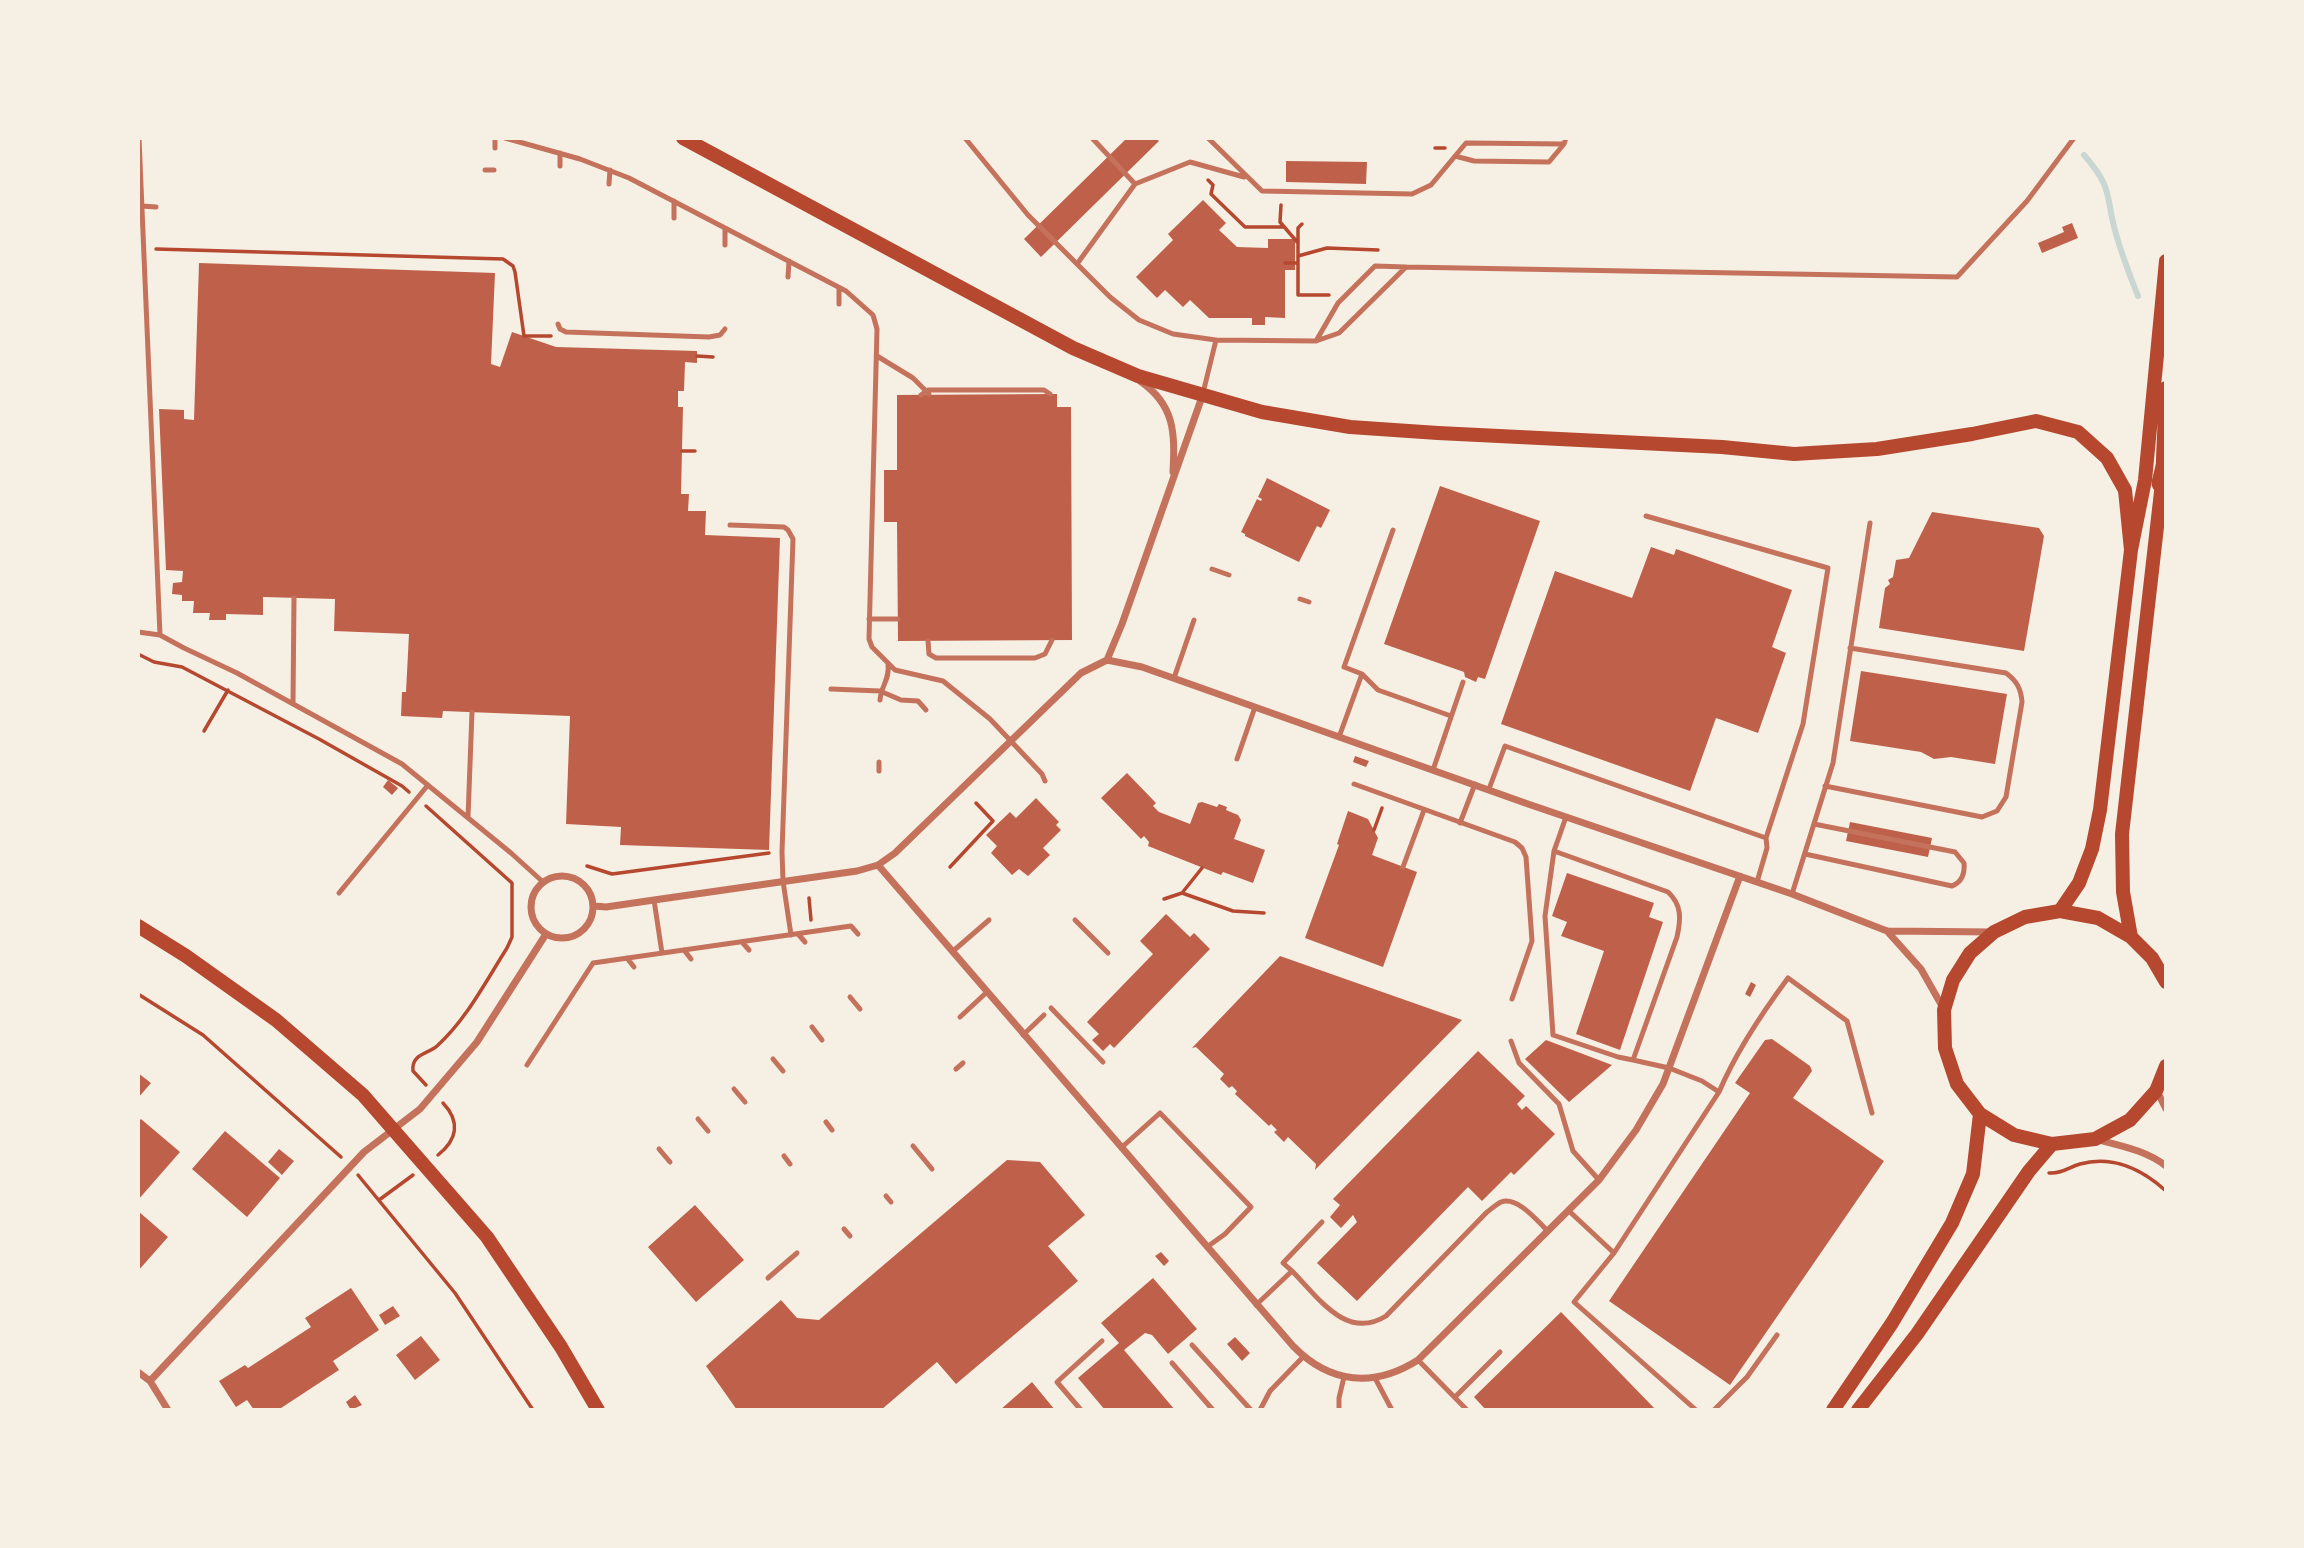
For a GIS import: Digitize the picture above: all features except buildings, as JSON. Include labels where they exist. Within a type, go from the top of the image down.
[{"type":"main road","points":[[683,138],[1073,348],[1138,376],[1262,412],[1350,426],[1438,433],[1723,447],[1794,454],[1877,449],[2036,421],[2078,432],[2107,457],[2125,490],[2131,550]]},
{"type":"main road","points":[[2060,911],[2079,883],[2092,849],[2100,810],[2131,550],[2145,480],[2166,261]]},
{"type":"main road","points":[[2131,937],[2123,892],[2122,834],[2164,475],[2166,388]]},
{"type":"main road","points":[[2166,982],[2152,958],[2131,937],[2098,918],[2060,911],[2025,917],[1994,932],[1970,953],[1954,980],[1944,1010],[1945,1048],[1957,1084],[1980,1114],[2014,1135],[2052,1144],[2095,1139],[2130,1120],[2157,1091],[2166,1066]]},
{"type":"main road","points":[[138,926],[186,956],[276,1020],[363,1095],[487,1237],[561,1347],[598,1410]]},
{"type":"main road","points":[[1833,1410],[1892,1323],[1952,1223],[1973,1174],[1980,1114]]},
{"type":"main road","points":[[1858,1410],[1917,1334],[2029,1171],[2052,1144]]},
{"type":"street","points":[[1122,369],[1156,392],[1171,418],[1174,443],[1172,480]]},
{"type":"street","points":[[1107,660],[1203,393]]},
{"type":"street","points":[[594,906],[857,871],[878,865],[903,845],[1081,673],[1107,660],[1130,664],[1174,678],[1792,894],[1887,931],[1994,932]]},
{"type":"street","points":[[878,865],[1303,1357],[1329,1373],[1344,1377],[1375,1378],[1404,1369],[1418,1360],[1599,1180],[1636,1130],[1669,1068],[1740,876]]},
{"type":"street","points":[[561,876],[571,877],[587,888],[594,906],[589,925],[574,937],[554,938],[545,934],[533,919],[531,909],[536,889],[543,882],[561,876]]},
{"type":"street","points":[[1887,931],[1921,969],[1944,1010]]},
{"type":"street","points":[[149,1381],[364,1152],[420,1108],[477,1042],[545,934]]},
{"type":"street","points":[[2157,1091],[2166,1109]]},
{"type":"street","points":[[2095,1139],[2130,1148],[2166,1166]]},
{"type":"street","points":[[138,1372],[149,1381],[168,1410]]},
{"type":"lane","points":[[139,138],[160,635]]},
{"type":"lane","points":[[495,138],[495,148]]},
{"type":"lane","points":[[505,138],[610,170],[839,288],[873,315],[877,329],[877,356],[870,645],[888,665],[899,672],[943,681],[990,719],[1042,774],[1045,781]]},
{"type":"lane","points":[[965,138],[1028,215],[1110,297],[1139,320],[1173,334],[1216,340],[1316,341],[1339,333],[1406,267]]},
{"type":"lane","points":[[1091,138],[1135,184]]},
{"type":"lane","points":[[1208,138],[1262,191],[1412,194],[1431,185],[1466,143],[1565,141]]},
{"type":"lane","points":[[1316,341],[1338,303],[1375,266],[1957,277],[2027,201],[2074,138]]},
{"type":"lane","points":[[1455,156],[1474,161],[1549,162],[1565,141]]},
{"type":"lane","points":[[560,166],[561,153]]},
{"type":"lane","points":[[1077,264],[1135,184],[1190,162],[1247,178]]},
{"type":"lane","points":[[485,170],[494,170]]},
{"type":"lane","points":[[609,184],[610,170]]},
{"type":"lane","points":[[674,201],[674,218]]},
{"type":"lane","points":[[142,206],[156,207]]},
{"type":"lane","points":[[725,245],[726,229]]},
{"type":"lane","points":[[788,277],[789,261]]},
{"type":"lane","points":[[839,288],[839,304]]},
{"type":"lane","points":[[558,324],[560,329],[566,332],[718,336],[725,329]]},
{"type":"lane","points":[[608,325],[608,333]]},
{"type":"lane","points":[[671,327],[672,335]]},
{"type":"lane","points":[[1203,393],[1216,340]]},
{"type":"lane","points":[[877,356],[913,377],[929,394]]},
{"type":"lane","points":[[920,394],[928,390],[1044,390],[1050,394]]},
{"type":"lane","points":[[1646,516],[1828,568],[1803,724],[1766,838],[1767,848],[1757,882]]},
{"type":"lane","points":[[1792,894],[1833,762],[1870,523]]},
{"type":"lane","points":[[730,525],[784,527],[789,530],[793,539],[783,881],[794,934],[805,942]]},
{"type":"lane","points":[[1393,530],[1344,667],[1362,674],[1378,690],[1451,716]]},
{"type":"lane","points":[[1212,569],[1229,575]]},
{"type":"lane","points":[[293,704],[294,598]]},
{"type":"lane","points":[[1300,599],[1309,602]]},
{"type":"lane","points":[[869,619],[898,619]]},
{"type":"lane","points":[[1174,678],[1194,620]]},
{"type":"lane","points":[[138,632],[160,635],[402,764],[543,882]]},
{"type":"lane","points":[[928,641],[929,654],[936,658],[1035,658],[1045,654],[1052,640]]},
{"type":"lane","points":[[1825,786],[1982,817],[1997,811],[2006,797],[2022,702],[2021,691],[2015,680],[2006,673],[1850,648]]},
{"type":"lane","points":[[880,699],[880,691],[888,678],[888,665]]},
{"type":"lane","points":[[1339,737],[1362,674]]},
{"type":"lane","points":[[1433,770],[1463,682]]},
{"type":"lane","points":[[831,689],[880,691],[901,700],[918,701],[926,710]]},
{"type":"lane","points":[[1237,759],[1255,707]]},
{"type":"lane","points":[[468,818],[472,712]]},
{"type":"lane","points":[[1489,789],[1505,746],[1766,838]]},
{"type":"lane","points":[[879,762],[879,771]]},
{"type":"lane","points":[[1354,784],[1515,842],[1522,848],[1526,857],[1532,941],[1512,999]]},
{"type":"lane","points":[[1460,823],[1475,784]]},
{"type":"lane","points":[[339,894],[428,785]]},
{"type":"lane","points":[[1403,867],[1424,810]]},
{"type":"lane","points":[[1566,817],[1554,851],[1545,916],[1553,1035],[1618,1057],[1669,1068],[1702,1081],[1719,1092]]},
{"type":"lane","points":[[1805,854],[1952,886],[1959,882],[1964,873],[1964,863],[1955,852],[1814,824]]},
{"type":"lane","points":[[1554,851],[1668,892],[1676,899],[1681,920],[1677,937],[1633,1060]]},
{"type":"lane","points":[[654,900],[662,953]]},
{"type":"lane","points":[[953,952],[989,920]]},
{"type":"lane","points":[[1075,920],[1108,953]]},
{"type":"lane","points":[[527,1065],[593,963],[851,926],[858,934]]},
{"type":"lane","points":[[742,942],[749,950]]},
{"type":"lane","points":[[684,950],[691,958]]},
{"type":"lane","points":[[627,958],[634,967]]},
{"type":"lane","points":[[1696,1410],[1574,1302],[1614,1253],[1719,1092],[1727,1074],[1788,978],[1847,1021],[1872,1113]]},
{"type":"lane","points":[[583,979],[589,986]]},
{"type":"lane","points":[[960,1017],[987,992]]},
{"type":"lane","points":[[850,997],[860,1009]]},
{"type":"lane","points":[[1051,1008],[1103,1062]]},
{"type":"lane","points":[[1023,1035],[1044,1015]]},
{"type":"lane","points":[[555,1022],[561,1029]]},
{"type":"lane","points":[[812,1027],[822,1040]]},
{"type":"lane","points":[[1511,1041],[1519,1063],[1559,1104],[1573,1151],[1599,1180]]},
{"type":"lane","points":[[773,1059],[783,1071]]},
{"type":"lane","points":[[956,1069],[963,1063]]},
{"type":"lane","points":[[734,1089],[744,1102]]},
{"type":"lane","points":[[1121,1148],[1160,1113],[1251,1207],[1225,1234],[1207,1247]]},
{"type":"lane","points":[[698,1119],[708,1131]]},
{"type":"lane","points":[[826,1122],[832,1130]]},
{"type":"lane","points":[[913,1146],[932,1169]]},
{"type":"lane","points":[[659,1149],[670,1162]]},
{"type":"lane","points":[[784,1156],[790,1164]]},
{"type":"lane","points":[[886,1196],[891,1202]]},
{"type":"lane","points":[[1322,1222],[1283,1262],[1334,1313],[1347,1321],[1374,1323],[1386,1316],[1487,1212],[1502,1201],[1521,1207],[1548,1231]]},
{"type":"lane","points":[[1569,1211],[1614,1253]]},
{"type":"lane","points":[[844,1229],[850,1236]]},
{"type":"lane","points":[[768,1278],[797,1253]]},
{"type":"lane","points":[[1256,1304],[1292,1271]]},
{"type":"lane","points":[[1714,1410],[1747,1377],[1777,1335]]},
{"type":"lane","points":[[1081,1410],[1057,1382],[1102,1341]]},
{"type":"lane","points":[[1192,1345],[1251,1410]]},
{"type":"lane","points":[[1455,1397],[1500,1352]]},
{"type":"lane","points":[[1260,1410],[1270,1391],[1303,1357]]},
{"type":"lane","points":[[1418,1360],[1467,1410]]},
{"type":"lane","points":[[1172,1363],[1213,1410]]},
{"type":"lane","points":[[1339,1410],[1344,1377]]},
{"type":"lane","points":[[1375,1378],[1392,1410]]},
{"type":"path","points":[[1435,148],[1445,148]]},
{"type":"path","points":[[1201,173],[1213,185],[1211,194],[1245,228],[1284,227]]},
{"type":"path","points":[[1281,205],[1280,222],[1298,243]]},
{"type":"path","points":[[1302,224],[1298,228],[1298,295],[1331,295]]},
{"type":"path","points":[[144,248],[503,259],[513,265],[515,272],[524,336],[561,337]]},
{"type":"path","points":[[1298,256],[1327,248],[1378,250]]},
{"type":"path","points":[[1285,262],[1298,263]]},
{"type":"path","points":[[697,356],[713,357]]},
{"type":"path","points":[[682,451],[695,451]]},
{"type":"path","points":[[138,654],[154,662],[182,667],[390,779],[497,869]]},
{"type":"path","points":[[204,731],[228,691]]},
{"type":"path","points":[[1374,830],[1386,796]]},
{"type":"path","points":[[950,867],[993,821],[976,803]]},
{"type":"path","points":[[587,866],[612,874],[769,853]]},
{"type":"path","points":[[1164,899],[1182,893],[1202,868]]},
{"type":"path","points":[[1182,893],[1233,911],[1264,913]]},
{"type":"path","points":[[809,898],[813,932]]},
{"type":"path","points":[[138,994],[203,1035],[336,1152]]},
{"type":"path","points":[[2029,1171],[2058,1174],[2081,1163],[2101,1162],[2129,1166],[2148,1175],[2166,1191]]},
{"type":"path","points":[[365,1184],[455,1293],[533,1410]]},
{"type":"waterway","points":[[2084,155],[2104,185],[2118,242],[2138,296]]}]
